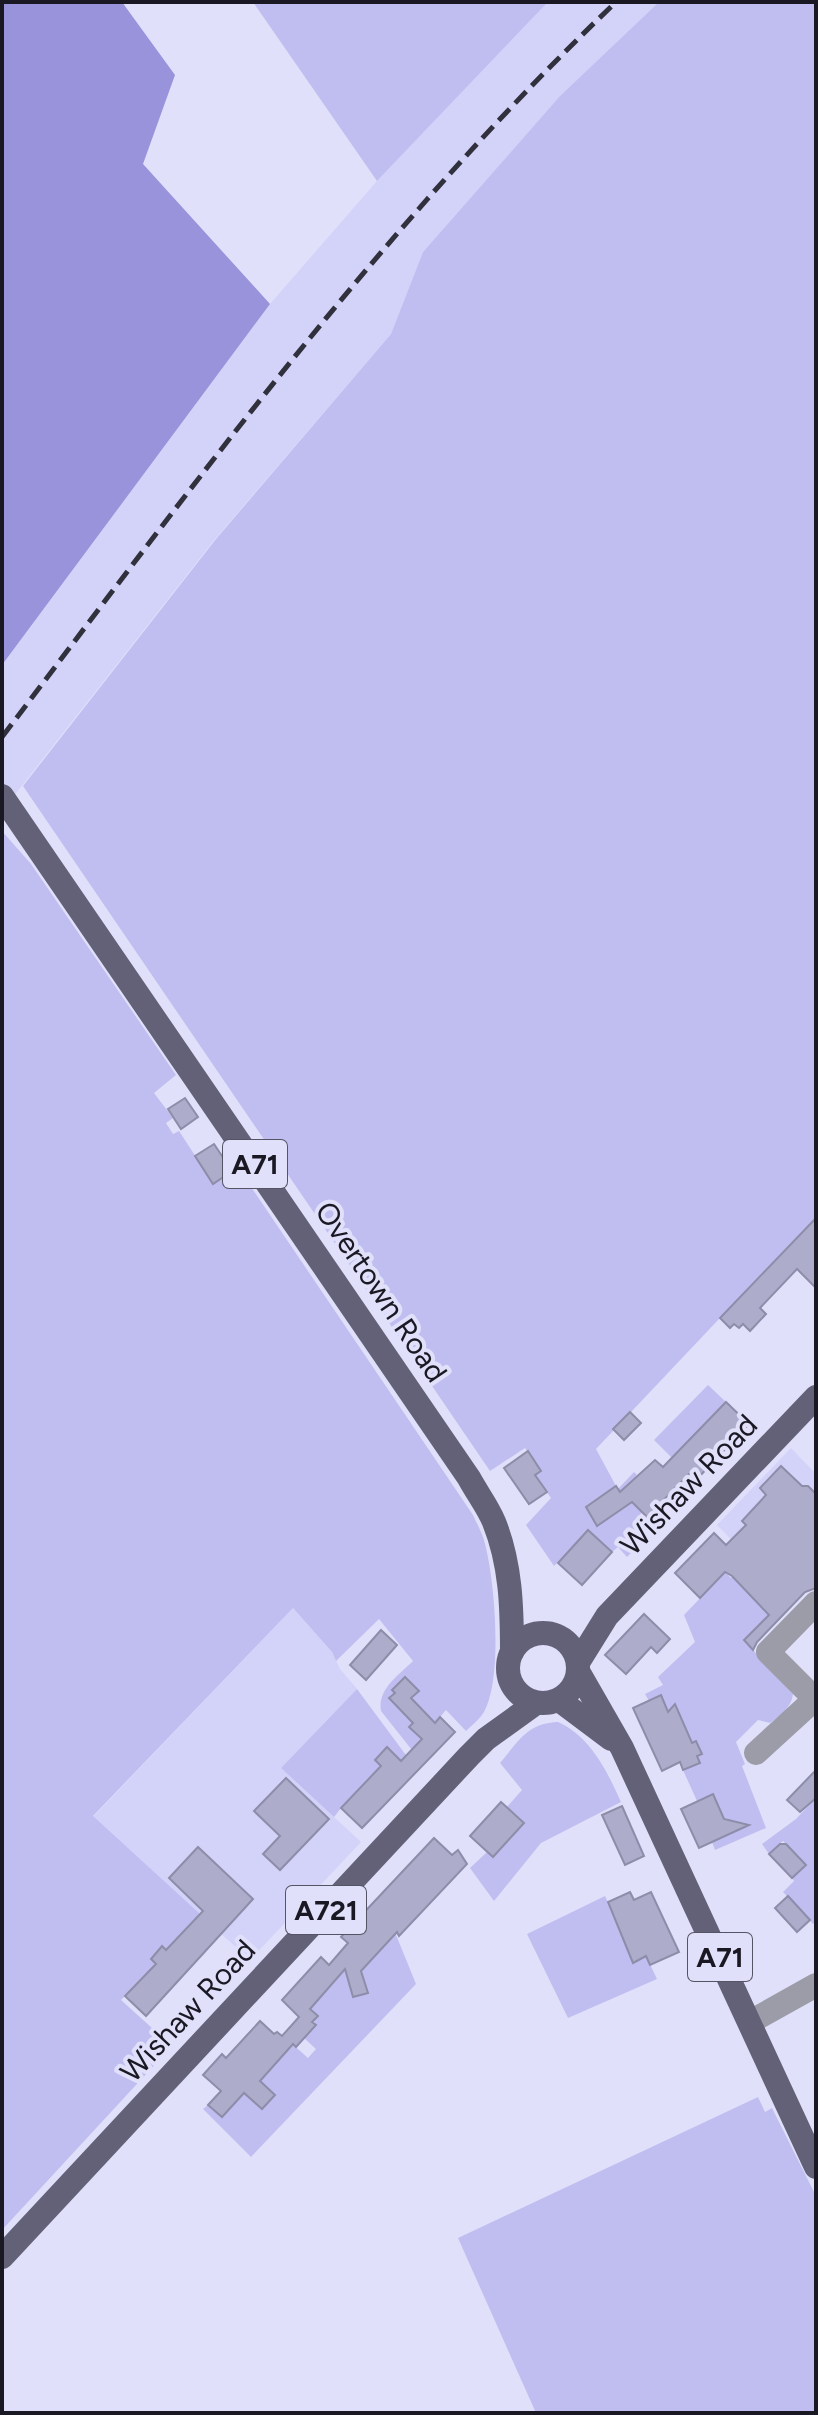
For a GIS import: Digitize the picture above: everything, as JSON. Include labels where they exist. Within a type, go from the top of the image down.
[{"type":"main road","name":"Overtown Road","points":[[7,804],[469,1478],[494,1521],[507,1569],[512,1600],[512,1652]]},
{"type":"main road","name":"Wishaw Road","points":[[579,1667],[607,1616],[816,1397]]},
{"type":"main road","points":[[512,1600],[547,1633],[568,1642],[579,1667],[569,1693],[548,1702],[525,1699],[511,1683],[508,1662],[524,1638],[547,1633]]},
{"type":"main road","name":"Wishaw Road","points":[[547,1633],[607,1616]]},
{"type":"main road","name":"A71","points":[[579,1667],[622,1748],[816,2167]]},
{"type":"main road","name":"Wishaw Road","points":[[486,1739],[511,1683]]},
{"type":"main road","name":"Wishaw Road","points":[[2,2257],[486,1739],[548,1702]]},
{"type":"main road","name":"A71","points":[[548,1702],[622,1748]]},
{"type":"street","points":[[756,1753],[815,1698],[768,1652],[816,1603]]},
{"type":"street","points":[[750,2022],[816,1985]]},
{"type":"shaded area","points":[[2,2],[122,2],[175,75],[143,164],[270,304],[2,665]]},
{"type":"shaded area","points":[[253,2],[548,2],[377,181]]},
{"type":"shaded area","points":[[548,2],[659,2],[560,96],[423,252],[391,334],[215,539],[2,811],[2,665],[270,304],[377,181]]},
{"type":"shaded area","points":[[659,2],[816,2],[816,1222],[814,1220],[789,1245],[596,1449],[616,1486],[586,1506],[598,1525],[628,1505],[618,1489],[634,1472],[637,1475],[630,1482],[637,1489],[628,1499],[642,1512],[638,1518],[650,1534],[627,1557],[618,1547],[612,1552],[588,1531],[554,1566],[526,1525],[551,1498],[535,1475],[541,1471],[525,1448],[490,1471],[23,786],[216,539],[391,334],[423,252],[560,96]]},
{"type":"shaded area","points":[[2,831],[31,864],[176,1075],[154,1093],[173,1118],[166,1123],[173,1134],[179,1131],[213,1183],[228,1174],[234,1182],[243,1175],[473,1515],[489,1561],[495,1654],[490,1697],[484,1712],[466,1731],[446,1710],[435,1723],[424,1712],[409,1726],[422,1739],[418,1744],[423,1764],[381,1711],[386,1689],[413,1661],[379,1619],[336,1661],[332,1652],[293,1608],[93,1816],[200,1914],[167,1950],[162,1946],[151,1958],[155,1965],[121,2000],[172,2046],[2,2230]]},
{"type":"shaded area","points":[[708,1385],[726,1402],[672,1458],[654,1440]]},
{"type":"shaded area","points":[[791,1448],[816,1474],[816,1568],[787,1596],[717,1525]]},
{"type":"shaded area","points":[[739,1569],[787,1596],[744,1640],[793,1694],[788,1707],[778,1717],[770,1723],[758,1720],[736,1742],[766,1828],[715,1850],[712,1842],[738,1827],[736,1822],[728,1822],[726,1818],[715,1823],[711,1815],[720,1810],[713,1794],[697,1801],[683,1770],[700,1763],[697,1756],[701,1754],[696,1742],[692,1743],[669,1714],[661,1696],[649,1701],[645,1694],[663,1685],[658,1677],[695,1642],[684,1615],[725,1572],[731,1578]]},
{"type":"shaded area","points":[[293,1608],[332,1652],[340,1669],[357,1689],[281,1768],[361,1842],[250,1960],[93,1817]]},
{"type":"shaded area","points":[[357,1689],[417,1770],[414,1773],[387,1748],[375,1760],[388,1773],[341,1808],[334,1817],[281,1768]]},
{"type":"shaded area","points":[[558,1722],[570,1728],[589,1746],[604,1767],[621,1802],[541,1843],[494,1901],[470,1868],[487,1852],[493,1857],[524,1823],[507,1807],[522,1790],[500,1763],[531,1730]]},
{"type":"shaded area","points":[[816,1798],[816,1921],[813,1924],[783,1892],[806,1865],[783,1841],[769,1854],[762,1844],[796,1819]]},
{"type":"shaded area","points":[[605,1896],[623,1935],[644,1938],[626,1946],[633,1962],[646,1956],[657,1979],[568,2018],[527,1934]]},
{"type":"shaded area","points":[[392,1925],[416,1984],[251,2157],[203,2109],[208,2105],[222,2117],[257,2064],[267,2073],[290,2042],[308,2058],[316,2049],[304,2038],[316,2025],[309,2011],[340,1975]]},
{"type":"shaded area","points":[[758,2097],[765,2112],[772,2108],[816,2196],[816,2413],[536,2413],[458,2238]]},
{"type":"building","points":[[185,1098],[198,1117],[181,1129],[168,1109]]},
{"type":"building","points":[[214,1144],[232,1171],[213,1184],[195,1156]]},
{"type":"building","points":[[816,1218],[816,1288],[797,1269],[760,1308],[766,1314],[750,1331],[743,1324],[739,1328],[734,1324],[730,1328],[720,1318]]},
{"type":"building","points":[[726,1402],[749,1424],[696,1480],[689,1474],[647,1517],[632,1502],[597,1526],[586,1507],[616,1486],[620,1492],[655,1460],[663,1467]]},
{"type":"building","points":[[630,1412],[641,1423],[624,1440],[613,1429]]},
{"type":"building","points":[[528,1451],[541,1471],[535,1475],[547,1492],[529,1504],[504,1468]]},
{"type":"building","points":[[781,1466],[802,1486],[808,1486],[816,1494],[816,1588],[805,1592],[753,1650],[744,1640],[769,1615],[732,1576],[725,1572],[700,1598],[675,1573],[714,1533],[726,1545],[746,1525],[742,1521],[766,1495],[760,1488]]},
{"type":"building","points":[[588,1530],[612,1552],[582,1585],[558,1563]]},
{"type":"building","points":[[644,1614],[670,1639],[657,1653],[651,1647],[626,1674],[605,1655]]},
{"type":"building","points":[[381,1630],[397,1645],[366,1680],[350,1665]]},
{"type":"building","points":[[405,1677],[419,1691],[411,1698],[435,1723],[440,1717],[455,1732],[362,1828],[341,1808],[381,1766],[375,1760],[387,1747],[401,1761],[422,1739],[409,1727],[413,1723],[389,1698],[395,1693],[392,1690]]},
{"type":"building","points":[[661,1695],[668,1712],[675,1704],[692,1743],[696,1741],[702,1754],[697,1756],[700,1763],[683,1770],[680,1762],[662,1771],[633,1708]]},
{"type":"building","points":[[816,1770],[816,1798],[800,1812],[787,1800]]},
{"type":"building","points":[[286,1778],[329,1819],[280,1870],[263,1854],[280,1836],[254,1811]]},
{"type":"building","points":[[713,1794],[724,1819],[749,1825],[699,1848],[681,1809]]},
{"type":"building","points":[[501,1802],[524,1823],[493,1857],[470,1836]]},
{"type":"building","points":[[622,1806],[644,1856],[625,1865],[602,1815]]},
{"type":"building","points":[[434,1838],[452,1855],[458,1850],[467,1864],[361,1971],[368,1993],[353,1997],[345,1969],[310,2009],[318,2016],[312,2022],[316,2025],[296,2047],[293,2044],[260,2081],[275,2095],[262,2109],[244,2093],[222,2117],[208,2105],[221,2091],[203,2075],[222,2054],[226,2058],[260,2021],[274,2034],[277,2032],[282,2036],[299,2017],[282,2000],[321,1957],[329,1965],[348,1943],[341,1937]]},
{"type":"building","points":[[780,1844],[786,1844],[806,1865],[792,1878],[769,1854]]},
{"type":"building","points":[[198,1847],[253,1899],[146,2016],[125,1996],[156,1964],[151,1959],[162,1946],[166,1950],[203,1911],[169,1878]]},
{"type":"building","points":[[630,1892],[634,1900],[651,1892],[679,1952],[650,1965],[646,1956],[633,1963],[608,1902]]},
{"type":"building","points":[[788,1896],[810,1920],[797,1932],[775,1908]]},
{"type":"railway","points":[[2,737],[294,357],[449,174],[616,2]]}]
